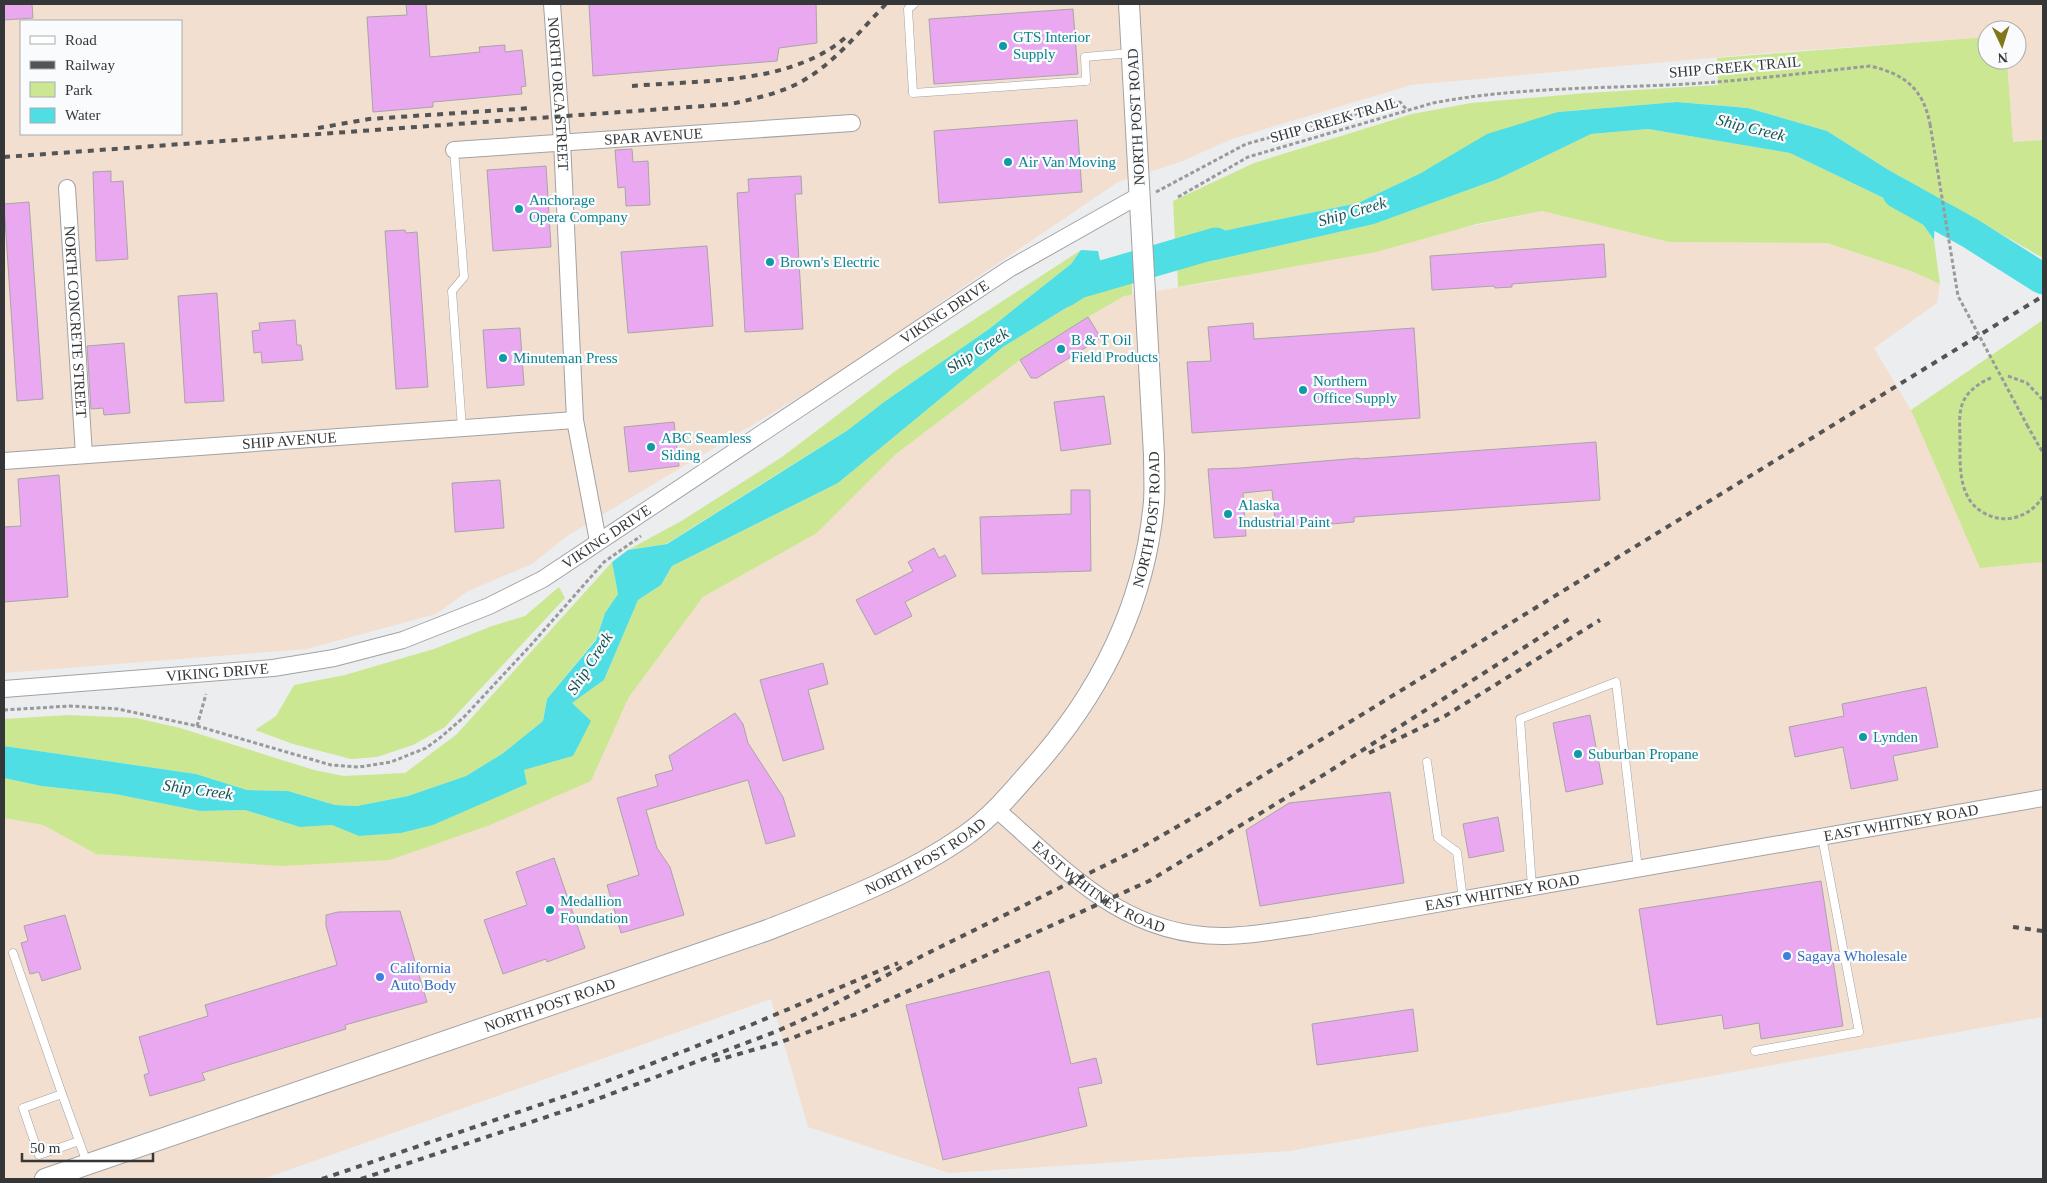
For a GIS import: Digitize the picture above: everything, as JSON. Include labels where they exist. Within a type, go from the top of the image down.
[{"type":"street","name":"NORTH ORCA STREET","points":[[552,4],[562,141],[575,420],[598,542]]},
{"type":"street","name":"NORTH POST ROAD","points":[[45,1179],[765,931],[832,905],[925,860],[967,834],[996,809],[1063,732],[1094,689],[1114,650],[1128,615],[1145,559],[1154,500],[1154,456],[1129,4]]},
{"type":"street","name":"SPAR AVENUE","points":[[454,150],[562,141],[852,123]]},
{"type":"street","name":"NORTH CONCRETE STREET","points":[[67,188],[84,455]]},
{"type":"street","name":"VIKING DRIVE","points":[[4,689],[273,668],[334,658],[403,640],[489,606],[543,579],[1010,269],[1140,194]]},
{"type":"street","name":"SHIP AVENUE","points":[[4,460],[575,420]]},
{"type":"street","name":"EAST WHITNEY ROAD","points":[[996,809],[1106,902],[1155,926],[1187,934],[1223,936],[1310,926],[2043,798]]},
{"type":"lane","points":[[914,4],[908,9],[913,93],[1086,80],[1084,57],[1132,53]]},
{"type":"lane","points":[[454,150],[464,277],[452,291],[462,428]]},
{"type":"lane","points":[[1532,887],[1520,719],[1616,682],[1638,869]]},
{"type":"lane","points":[[1427,762],[1438,838],[1457,852],[1463,900]]},
{"type":"lane","points":[[1755,1051],[1859,1032],[1822,837]]},
{"type":"lane","points":[[13,953],[88,1165]]},
{"type":"lane","points":[[62,1094],[23,1108],[36,1147],[39,1155],[79,1141]]},
{"type":"path","name":"SHIP CREEK TRAIL","points":[[1178,197],[1248,157],[1406,110],[1461,97],[1704,83],[1870,66],[1888,70],[1903,78],[1923,100],[1930,124],[1958,296],[2043,453]]},
{"type":"path","points":[[1140,194],[1159,192],[1246,144],[1400,102],[1406,110]]},
{"type":"path","points":[[2008,376],[2027,383],[2043,400]]},
{"type":"path","points":[[1991,378],[1981,383],[1969,393],[1963,402],[1960,413],[1960,462],[1965,493],[1978,510],[1998,518],[2015,518],[2038,505],[2043,496]]},
{"type":"path","points":[[197,726],[206,694]]},
{"type":"shaded area","points":[[4,4],[2043,4],[2043,140],[2013,142],[2008,70],[2027,70],[2027,20],[1977,20],[1977,38],[1766,53],[1411,85],[1232,139],[1180,162],[1118,182],[944,300],[856,363],[567,536],[532,564],[468,591],[436,614],[307,649],[4,673]]},
{"type":"shaded area","points":[[1542,211],[1669,242],[1827,243],[1911,271],[1940,284],[1937,303],[1874,348],[1911,410],[1980,567],[2043,562],[2043,1017],[1289,1151],[949,1173],[808,1127],[771,999],[263,1179],[4,1179],[4,818],[43,825],[96,854],[591,781],[629,697],[703,597],[817,533],[896,454],[1020,360],[1088,317],[1124,296],[1212,282]]},
{"type":"green space","points":[[1977,38],[1977,70],[2008,70],[2013,142],[2043,140],[2043,258],[1887,169],[1827,131],[1748,108],[1677,102],[1558,112],[1358,203],[1175,241],[1173,201],[1254,163],[1412,114],[1471,103],[1587,93],[1718,85],[1717,58]]},
{"type":"green space","points":[[1648,129],[1790,153],[1915,213],[1934,240],[1940,284],[1911,271],[1827,243],[1669,242],[1542,211],[1477,224],[1376,252],[1178,287],[1177,265],[1216,260],[1374,224],[1498,179],[1591,134]]},
{"type":"green space","points":[[1081,250],[1071,264],[989,329],[884,402],[848,430],[666,544],[628,550],[683,520],[782,457],[898,369]]},
{"type":"green space","points":[[1132,282],[1132,295],[1124,296],[1020,360],[896,454],[817,533],[703,597],[629,697],[591,781],[490,825],[390,860],[282,866],[96,854],[43,825],[4,818],[4,778],[41,786],[115,794],[200,811],[245,810],[300,827],[332,825],[359,836],[401,833],[433,825],[527,784],[524,770],[573,756],[572,703],[604,680],[638,600],[661,585],[672,566],[838,483],[1003,347],[1098,288]]},
{"type":"green space","points":[[2043,320],[2043,562],[1980,568],[1911,410]]},
{"type":"green space","points":[[612,562],[618,594],[605,613],[596,639],[547,699],[543,721],[502,754],[466,776],[408,796],[357,806],[335,805],[288,791],[247,790],[196,774],[4,746],[4,719],[68,715],[136,718],[180,728],[314,770],[344,776],[405,773],[457,734]]},
{"type":"green space","points":[[559,587],[565,598],[445,727],[413,745],[377,757],[351,759],[293,744],[255,730],[276,716],[294,685],[345,675],[434,649],[492,626],[525,616]]},
{"type":"water","points":[[1677,102],[1748,108],[1827,131],[1936,197],[1934,240],[1915,213],[1790,153],[1648,129],[1591,134],[1498,179],[1374,224],[1216,260],[1177,265],[1175,241],[1358,203],[1421,173],[1487,134],[1558,112]]},
{"type":"water","points":[[1081,250],[1098,251],[1106,286],[1098,288],[1003,347],[838,483],[672,566],[661,585],[638,600],[604,680],[572,703],[591,721],[573,756],[524,770],[527,784],[433,825],[401,833],[359,836],[332,825],[300,827],[245,810],[200,811],[115,794],[41,786],[4,778],[4,746],[196,774],[247,790],[288,791],[335,805],[357,806],[408,796],[466,776],[502,754],[543,721],[547,699],[596,640],[605,613],[618,594],[612,562],[628,550],[667,544],[848,430],[884,402],[989,329],[1071,264]]},
{"type":"building","points":[[4,4],[32,4],[33,18],[4,20]]},
{"type":"building","points":[[406,4],[426,4],[430,57],[480,52],[479,47],[505,45],[505,52],[522,50],[526,86],[521,87],[522,94],[433,102],[433,107],[373,112],[367,17],[407,15]]},
{"type":"building","points":[[589,4],[816,4],[817,43],[779,48],[777,61],[593,76]]},
{"type":"building","name":"GTS Interior Supply","points":[[1073,9],[1078,74],[934,84],[929,19]]},
{"type":"building","name":"Air Van Moving","points":[[1077,120],[1082,192],[939,203],[934,131]]},
{"type":"building","points":[[632,149],[633,162],[648,161],[650,205],[626,206],[625,187],[618,188],[615,150]]},
{"type":"building","name":"Anchorage Opera Company","points":[[546,166],[551,247],[493,251],[487,170]]},
{"type":"building","points":[[111,171],[111,182],[123,181],[128,259],[96,261],[93,172]]},
{"type":"building","name":"Brown's Electric","points":[[801,176],[802,194],[795,194],[803,329],[745,332],[737,193],[749,192],[748,179]]},
{"type":"building","points":[[29,202],[43,399],[17,401],[4,204]]},
{"type":"building","points":[[405,230],[406,233],[417,232],[428,387],[396,389],[385,231]]},
{"type":"building","points":[[1604,244],[1606,277],[1512,284],[1512,287],[1495,288],[1494,286],[1432,290],[1430,256]]},
{"type":"building","points":[[707,246],[713,326],[628,333],[621,252]]},
{"type":"building","points":[[217,293],[224,401],[185,403],[178,296]]},
{"type":"building","name":"B & T Oil Field Products","points":[[1088,317],[1101,338],[1037,378],[1031,378],[1020,360]]},
{"type":"building","points":[[295,320],[297,345],[301,345],[303,360],[262,363],[261,352],[254,353],[252,331],[260,330],[259,323]]},
{"type":"building","name":"Northern Office Supply","points":[[1253,323],[1254,339],[1414,328],[1420,418],[1192,433],[1187,362],[1211,361],[1208,327]]},
{"type":"building","name":"Minuteman Press","points":[[520,328],[524,385],[487,388],[483,330]]},
{"type":"building","points":[[124,343],[130,413],[104,415],[103,408],[91,409],[87,346]]},
{"type":"building","points":[[1104,396],[1111,444],[1061,451],[1054,402]]},
{"type":"building","name":"ABC Seamless Siding","points":[[674,422],[679,466],[629,472],[624,427]]},
{"type":"building","points":[[1596,442],[1600,500],[1354,517],[1354,522],[1276,529],[1272,490],[1243,493],[1246,536],[1214,538],[1208,469]]},
{"type":"building","points":[[59,475],[68,597],[4,602],[4,527],[21,526],[18,479]]},
{"type":"building","points":[[500,480],[504,528],[455,532],[452,483]]},
{"type":"building","points":[[1071,490],[1090,490],[1091,571],[982,574],[980,517],[1071,514]]},
{"type":"building","points":[[934,548],[939,558],[945,555],[956,576],[905,602],[912,616],[875,635],[856,600],[913,571],[908,562]]},
{"type":"building","points":[[823,663],[828,684],[808,690],[824,749],[783,761],[760,680]]},
{"type":"building","name":"Lynden","points":[[1926,687],[1938,747],[1893,756],[1898,780],[1851,789],[1843,747],[1795,757],[1789,727],[1844,716],[1842,704]]},
{"type":"building","points":[[735,713],[743,724],[748,743],[783,797],[795,836],[766,844],[748,780],[646,810],[657,848],[670,867],[684,915],[621,933],[607,885],[639,875],[617,798],[658,786],[655,775],[673,770],[669,756]]},
{"type":"building","name":"Suburban Propane","points":[[1590,715],[1603,784],[1566,792],[1553,723]]},
{"type":"building","points":[[1390,792],[1404,883],[1260,906],[1246,830],[1289,803]]},
{"type":"building","points":[[1498,817],[1504,851],[1469,858],[1463,824]]},
{"type":"building","points":[[554,858],[585,948],[547,962],[546,959],[503,974],[484,920],[527,905],[516,872]]},
{"type":"building","points":[[1821,881],[1843,1026],[1761,1039],[1759,1023],[1724,1029],[1722,1015],[1657,1025],[1639,909]]},
{"type":"building","points":[[400,911],[427,1002],[345,1025],[346,1029],[202,1073],[205,1080],[150,1096],[144,1075],[149,1073],[139,1037],[208,1016],[205,1005],[337,965],[326,926],[326,915],[338,912]]},
{"type":"building","points":[[65,915],[81,969],[42,981],[39,972],[30,974],[21,943],[28,941],[24,926]]},
{"type":"building","points":[[1049,971],[1071,1064],[1096,1058],[1102,1083],[1078,1088],[1087,1126],[943,1160],[906,1005]]},
{"type":"building","points":[[1413,1009],[1418,1051],[1317,1065],[1312,1024]]},
{"type":"waterway","name":"Ship Creek","points":[[1898,193],[1970,233],[2043,279]]},
{"type":"waterway","name":"Ship Creek","points":[[1064,292],[1078,283],[1216,243]]},
{"type":"railway","points":[[4,157],[731,104],[781,91],[810,77],[844,48],[886,4]]},
{"type":"railway","points":[[632,86],[715,81],[771,72],[798,64],[823,53],[845,38]]},
{"type":"railway","points":[[318,128],[369,119],[532,108]]},
{"type":"railway","points":[[361,1179],[579,1106],[775,1032],[820,1012],[922,956],[1142,847],[1218,803],[2043,296]]},
{"type":"railway","points":[[714,1061],[781,1042],[862,1012],[1149,881],[1325,774],[1572,617]]},
{"type":"railway","points":[[1369,753],[1445,716],[1600,620]]},
{"type":"railway","points":[[2013,927],[2043,931]]},
{"type":"railway","points":[[322,1179],[592,1087],[753,1024],[898,963]]},
{"type":"place","name":"GTS Interior Supply","points":[[1003,46]]},
{"type":"place","name":"Air Van Moving","points":[[1008,162]]},
{"type":"place","name":"Anchorage Opera Company","points":[[519,209]]},
{"type":"place","name":"Brown's Electric","points":[[770,262]]},
{"type":"place","name":"B & T Oil Field Products","points":[[1061,349]]},
{"type":"place","name":"Minuteman Press","points":[[503,358]]},
{"type":"place","name":"Northern Office Supply","points":[[1303,390]]},
{"type":"place","name":"ABC Seamless Siding","points":[[651,447]]},
{"type":"place","name":"Alaska Industrial Paint","points":[[1228,514]]},
{"type":"place","name":"Lynden","points":[[1863,737]]},
{"type":"place","name":"Suburban Propane","points":[[1578,754]]},
{"type":"place","name":"Medallion Foundation","points":[[550,910]]},
{"type":"place","name":"Sagaya Wholesale","points":[[1787,956]]},
{"type":"place","name":"California Auto Body","points":[[380,977]]}]
